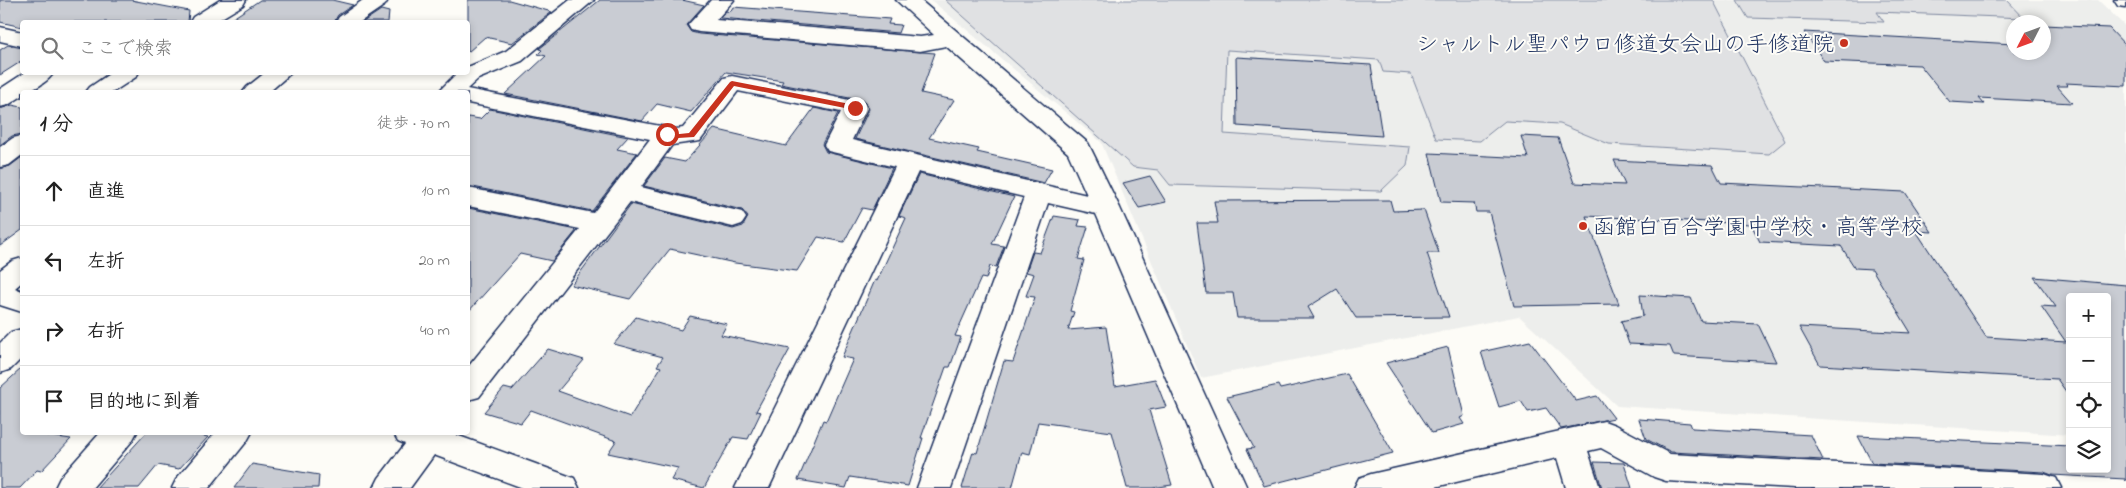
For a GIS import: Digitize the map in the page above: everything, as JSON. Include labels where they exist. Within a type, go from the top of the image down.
[{"type":"street","points":[[204,20],[234,0]]},
{"type":"street","points":[[350,20],[377,0]]},
{"type":"street","points":[[470,74],[514,56],[583,0]]},
{"type":"street","points":[[723,0],[699,24],[920,44],[951,38]]},
{"type":"street","points":[[907,0],[1079,149],[1107,208],[1230,488]]},
{"type":"street","points":[[0,34],[20,39]]},
{"type":"street","points":[[0,100],[38,75]]},
{"type":"street","points":[[101,90],[124,75]]},
{"type":"street","points":[[258,90],[277,75]]},
{"type":"street","points":[[453,90],[469,75]]},
{"type":"street","points":[[665,138],[691,135],[732,83],[855,108],[837,145],[1038,194],[1107,208]]},
{"type":"street","points":[[470,96],[667,134],[599,224],[470,385]]},
{"type":"street","points":[[0,159],[20,145]]},
{"type":"street","points":[[752,488],[910,163]]},
{"type":"street","points":[[624,192],[733,218]]},
{"type":"street","points":[[934,488],[1038,194]]},
{"type":"street","points":[[470,197],[599,224]]},
{"type":"street","points":[[0,285],[20,270]]},
{"type":"street","points":[[0,294],[20,300]]},
{"type":"street","points":[[1371,488],[1436,481],[1604,434],[1666,467],[2044,488]]},
{"type":"street","points":[[72,488],[118,435]]},
{"type":"street","points":[[189,488],[233,435]]},
{"type":"street","points":[[391,488],[423,435],[562,488]]},
{"type":"street","points":[[1569,443],[1583,488]]},
{"type":"shaded area","name":"函館白百合学園中学校・高等学校","points":[[931,0],[2098,0],[2126,27],[2126,438],[2111,327],[2111,293],[2066,293],[2066,435],[1617,406],[1519,316],[1201,378],[1101,142]]},
{"type":"shaded area","points":[[945,0],[1713,0],[1785,141],[1769,154],[1609,144],[1560,124],[1505,121],[1480,141],[1436,139],[1411,74],[1383,72],[1379,60],[1227,50],[1224,134],[1410,147],[1407,166],[1381,191],[1170,185],[1158,170],[1133,167]]},
{"type":"shaded area","points":[[1737,0],[2007,0],[2021,15],[2006,15],[2006,17],[1877,12],[1884,22],[1748,18]]},
{"type":"building","points":[[0,0],[131,0],[189,11],[188,20],[20,20],[20,27],[0,22]]},
{"type":"building","points":[[260,0],[332,0],[353,5],[338,15],[335,20],[230,20]]},
{"type":"building","points":[[468,0],[509,0],[552,12],[512,43],[485,37],[470,50],[470,20],[468,20]]},
{"type":"building","points":[[600,0],[682,0],[704,5],[686,25],[691,32],[699,34],[935,53],[921,93],[954,100],[929,138],[979,149],[977,152],[1052,169],[1044,183],[855,139],[869,109],[864,101],[781,84],[783,81],[726,72],[691,112],[657,104],[642,121],[505,94],[546,56],[538,54],[542,50],[539,49]]},
{"type":"building","points":[[733,7],[890,19],[888,24],[901,25],[898,33],[720,18],[726,11],[730,12]]},
{"type":"building","points":[[381,10],[389,12],[388,20],[366,20]]},
{"type":"building","points":[[2051,25],[2109,28],[2126,46],[2126,86],[2065,83],[2068,86],[2057,86],[2072,103],[1979,98],[1984,104],[1950,102],[1920,65],[1824,61],[1804,32],[2006,44],[2006,60],[2051,60]]},
{"type":"building","points":[[8,45],[20,48],[20,62],[0,75],[0,50]]},
{"type":"building","points":[[1236,57],[1371,65],[1382,136],[1237,126]]},
{"type":"building","points":[[12,105],[20,107],[20,134],[12,136],[0,145],[0,109]]},
{"type":"building","points":[[814,108],[838,113],[822,144],[826,152],[892,168],[872,210],[862,208],[844,242],[818,237],[797,271],[735,263],[670,249],[630,299],[571,285],[631,204],[733,229],[743,226],[748,217],[742,210],[644,186],[665,158],[685,162],[714,129],[786,146]]},
{"type":"building","points":[[490,109],[628,137],[617,149],[637,153],[592,211],[470,186],[470,117],[480,119]]},
{"type":"building","points":[[1521,136],[1558,138],[1574,183],[1625,185],[1614,160],[1712,165],[1721,183],[1905,192],[1932,232],[1916,231],[1986,337],[2066,342],[2066,391],[2057,379],[1820,365],[1799,327],[1911,333],[1872,269],[1855,268],[1841,246],[1760,242],[1751,224],[1586,216],[1619,304],[1514,306],[1489,212],[1476,212],[1474,203],[1441,202],[1429,153],[1528,158]]},
{"type":"building","points":[[20,158],[20,231],[0,246],[0,169],[10,166]]},
{"type":"building","points":[[919,174],[1014,197],[992,244],[1004,246],[996,267],[990,266],[986,279],[981,278],[955,336],[961,337],[950,367],[946,367],[921,438],[923,438],[908,486],[850,477],[846,488],[798,480],[823,420],[826,421],[853,359],[842,357],[875,280],[877,281],[906,218],[899,216]]},
{"type":"building","points":[[1150,176],[1166,202],[1139,208],[1123,183]]},
{"type":"building","points":[[1390,200],[1393,211],[1424,210],[1439,253],[1427,253],[1449,317],[1356,318],[1337,289],[1308,307],[1314,318],[1237,318],[1233,293],[1206,293],[1197,223],[1218,223],[1214,201]]},
{"type":"building","points":[[470,208],[577,230],[552,261],[520,254],[470,310]]},
{"type":"building","points":[[1054,216],[1080,220],[1078,226],[1088,227],[1078,259],[1084,260],[1070,311],[1074,312],[1068,330],[1106,327],[1115,386],[1155,379],[1166,407],[1149,410],[1172,485],[1152,488],[1127,488],[1112,432],[1038,422],[1030,454],[1022,452],[1012,488],[962,488],[973,452],[977,453],[1004,361],[1013,362],[1035,297],[1026,296],[1034,274],[1026,272],[1033,252],[1040,253]]},
{"type":"building","points":[[2034,277],[2126,285],[2126,481],[2125,479],[2052,475],[2044,472],[1872,463],[1858,436],[2066,446],[2066,473],[2111,473],[2111,293],[2066,293],[2066,342],[2041,306],[2056,307]]},
{"type":"building","points":[[1640,295],[1691,298],[1701,321],[1758,324],[1776,362],[1674,356],[1670,346],[1629,344],[1621,321],[1643,316]]},
{"type":"building","points":[[690,316],[727,324],[721,335],[790,349],[756,411],[761,412],[748,439],[733,437],[704,488],[671,480],[678,468],[608,453],[616,441],[531,410],[521,423],[484,412],[504,388],[512,390],[548,349],[584,360],[558,391],[630,417],[661,367],[657,366],[663,357],[614,344],[636,317],[681,330]]},
{"type":"building","points":[[1530,341],[1576,401],[1597,396],[1614,418],[1561,429],[1546,408],[1528,412],[1521,401],[1499,407],[1481,352]]},
{"type":"building","points":[[1448,347],[1464,416],[1460,418],[1464,424],[1432,433],[1386,363]]},
{"type":"building","points":[[20,370],[20,435],[43,435],[71,439],[41,471],[37,470],[20,488],[0,488],[0,388]]},
{"type":"building","points":[[1347,374],[1393,453],[1264,486],[1247,449],[1254,448],[1227,397],[1278,385],[1280,389]]},
{"type":"building","points":[[1639,419],[1690,423],[1692,428],[1811,435],[1823,460],[1671,452],[1646,439]]},
{"type":"building","points":[[144,435],[200,435],[208,437],[179,469],[158,465],[139,488],[96,488]]},
{"type":"building","points":[[1594,462],[1624,463],[1632,488],[1602,488]]},
{"type":"building","points":[[252,464],[319,475],[318,488],[234,488]]},
{"type":"place","name":"シャルトル聖パウロ修道女会山の手修道院","points":[[1844,43]]},
{"type":"place","name":"函館白百合学園中学校・高等学校","points":[[1583,226]]},
{"type":"route","points":[[667,134],[665,138],[691,135],[732,83],[855,108]]}]
